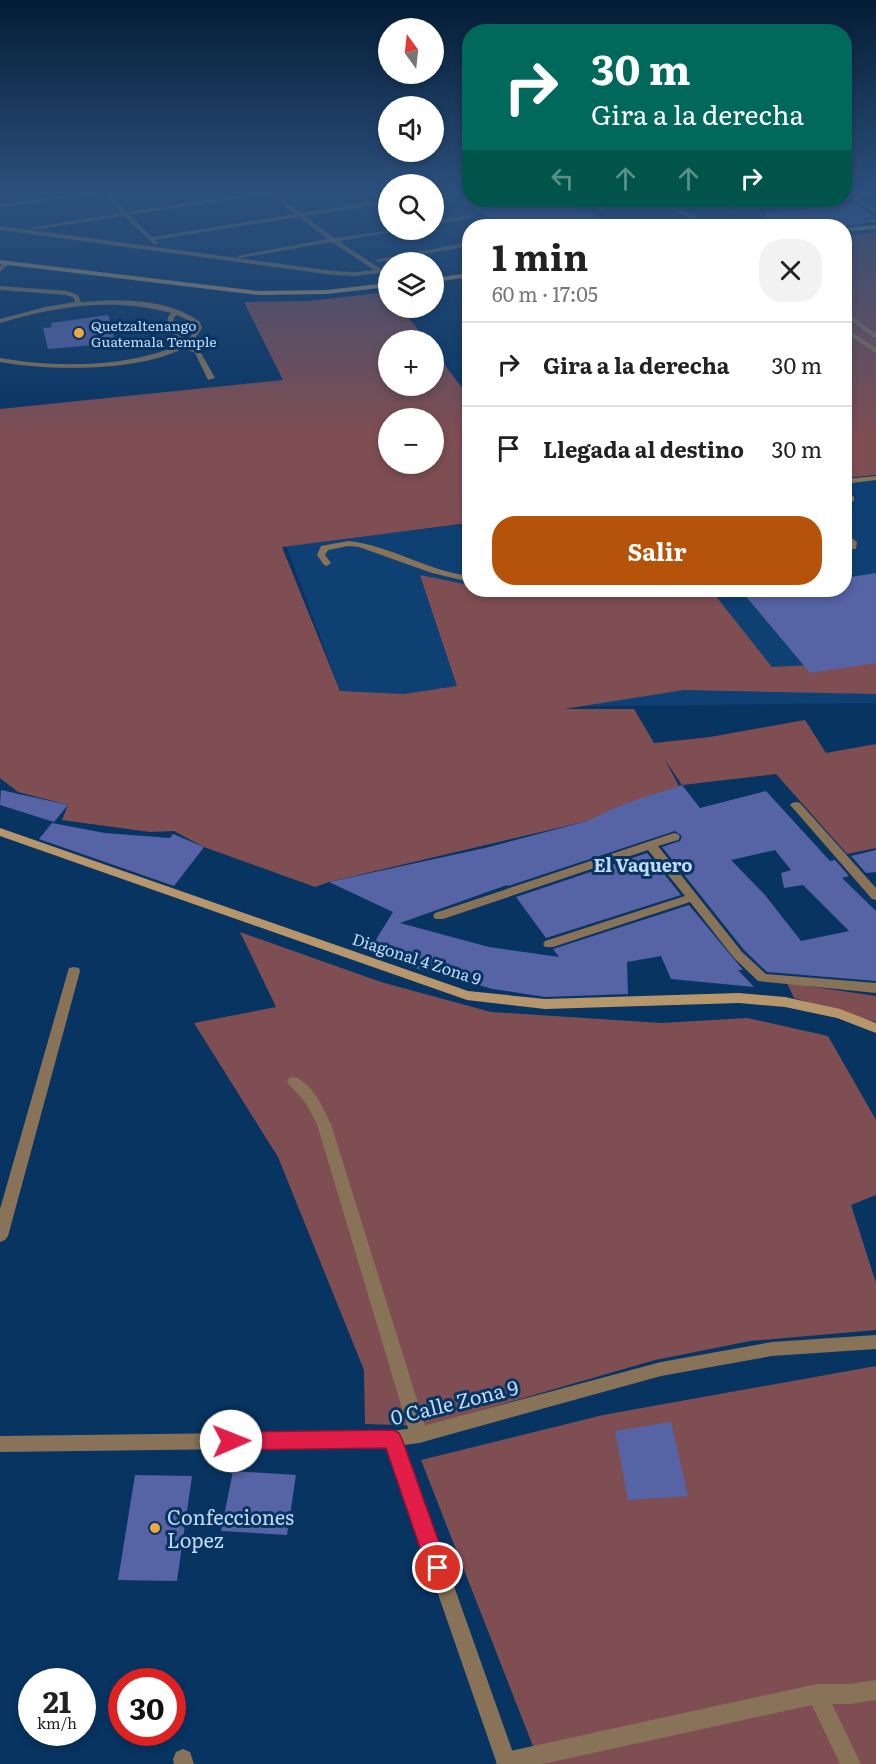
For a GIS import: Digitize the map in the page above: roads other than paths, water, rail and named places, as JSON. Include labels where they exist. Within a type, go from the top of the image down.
[{"type":"street","points":[[97,273],[259,293],[327,292],[378,286]]},
{"type":"street","points":[[444,279],[462,276]]},
{"type":"street","points":[[0,288],[68,293],[76,296],[79,305]]},
{"type":"street","points":[[0,321],[38,310],[79,305],[139,304],[177,311],[199,325],[199,331],[187,343],[145,358],[52,367],[0,360]]},
{"type":"street","points":[[177,311],[171,317],[170,326],[177,335],[198,352],[211,378]]},
{"type":"street","points":[[852,318],[876,337]]},
{"type":"street","points":[[852,334],[876,351]]},
{"type":"street","points":[[852,481],[876,478]]},
{"type":"street","points":[[852,541],[853,546]]},
{"type":"street","points":[[327,563],[321,555],[324,548],[340,544],[361,543],[416,565],[462,577]]},
{"type":"street","points":[[796,805],[876,896]]},
{"type":"street","name":"Diagonal 4 Zona 9","points":[[0,832],[467,995],[546,1004],[739,998],[785,1002],[840,1014],[876,1028]]},
{"type":"street","points":[[439,916],[674,837]]},
{"type":"street","points":[[651,845],[738,955],[763,978],[876,988]]},
{"type":"street","points":[[549,944],[693,897]]},
{"type":"street","points":[[0,1236],[74,971]]},
{"type":"street","points":[[294,1082],[310,1098],[324,1124],[419,1435]]},
{"type":"street","name":"0 Calle Zona 9","points":[[0,1444],[393,1439],[419,1435],[661,1368],[772,1349],[876,1342]]},
{"type":"street","points":[[393,1439],[506,1763],[818,1694],[850,1694],[876,1690]]},
{"type":"street","points":[[818,1694],[850,1764]]},
{"type":"place","name":"Quetzaltenango Guatemala Temple","points":[[79,333]]},
{"type":"place","name":"Confecciones Lopez","points":[[155,1528]]},
{"type":"district","name":"El Vaquero","points":[[643,864]]}]
